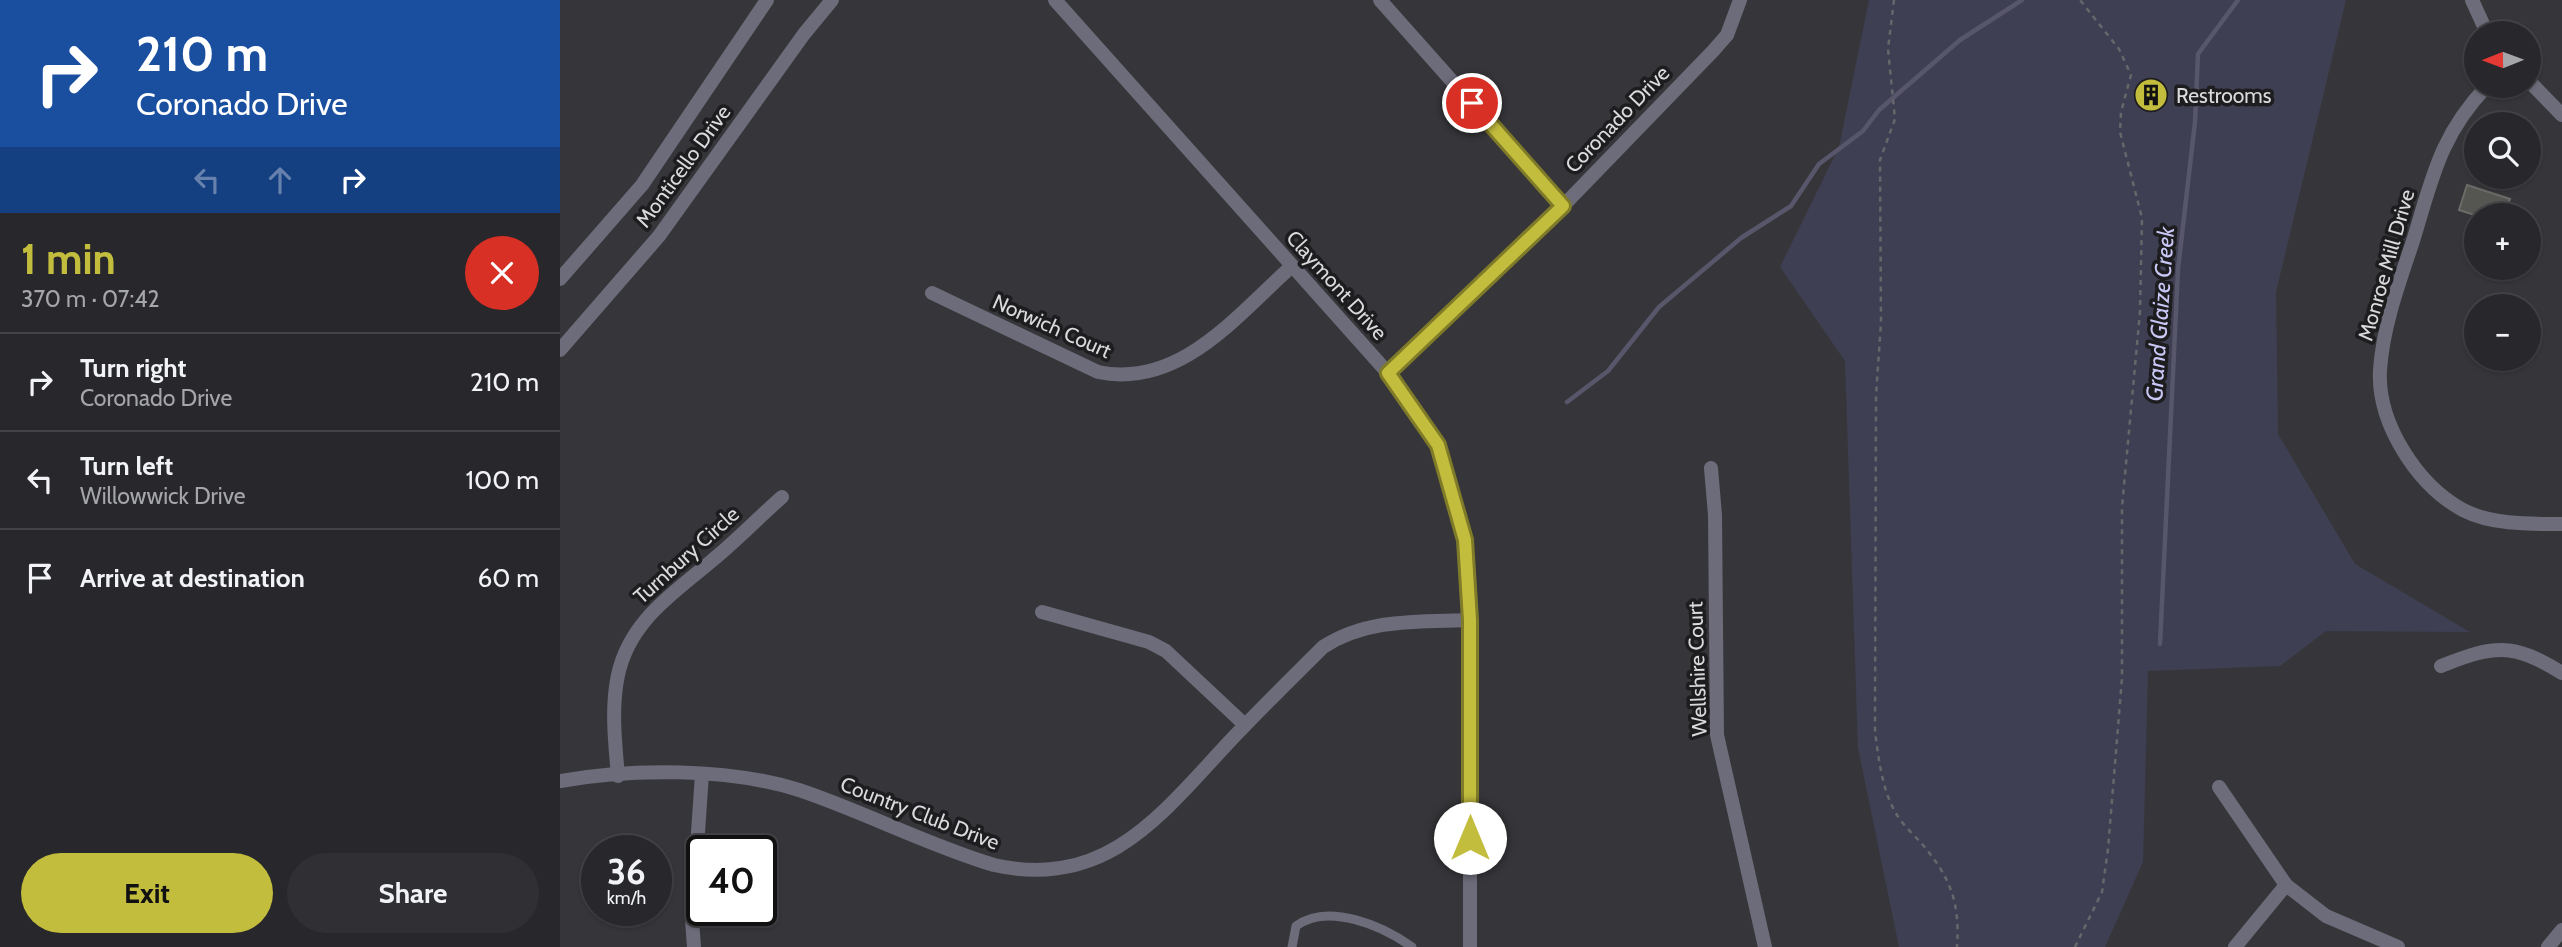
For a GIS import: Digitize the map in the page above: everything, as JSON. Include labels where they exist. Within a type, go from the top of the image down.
[{"type":"street","name":"Monticello Drive","points":[[560,279],[642,185],[767,0]]},
{"type":"street","name":"Monticello Drive","points":[[560,350],[659,236],[804,34],[832,0]]},
{"type":"street","name":"Claymont Drive","points":[[1055,0],[1388,373],[1438,445],[1447,468],[1465,540],[1470,620],[1470,947]]},
{"type":"street","points":[[1380,0],[1563,206]]},
{"type":"street","name":"Coronado Drive","points":[[1388,373],[1563,206],[1727,35],[1740,0]]},
{"type":"street","points":[[2472,0],[2482,21]]},
{"type":"street","points":[[2541,93],[2562,115]]},
{"type":"street","name":"Monroe Mill Drive","points":[[2476,98],[2466,108],[2443,146],[2392,307],[2380,373],[2391,424],[2403,451],[2421,476],[2443,496],[2465,511],[2517,525],[2562,524]]},
{"type":"street","name":"Norwich Court","points":[[932,293],[1098,372],[1117,376],[1159,369],[1194,353],[1292,267]]},
{"type":"street","name":"Wellshire Court","points":[[1711,468],[1715,515],[1717,735],[1765,947]]},
{"type":"street","name":"Turnbury Circle","points":[[618,776],[614,722],[618,674],[636,634],[649,614],[670,594],[714,559],[782,497]]},
{"type":"street","points":[[1042,612],[1149,642],[1166,651],[1245,725]]},
{"type":"street","name":"Country Club Drive","points":[[560,781],[618,776],[702,774],[761,781],[798,790],[966,857],[1017,870],[1037,871],[1081,864],[1124,845],[1165,811],[1323,646],[1338,637],[1381,623],[1470,620]]},
{"type":"street","points":[[2441,666],[2484,649],[2535,656],[2562,673]]},
{"type":"street","points":[[694,947],[692,920],[702,774]]},
{"type":"street","points":[[2219,787],[2286,884],[2326,916],[2398,947]]},
{"type":"street","points":[[2235,947],[2286,884]]},
{"type":"street","points":[[2548,947],[2562,930]]},
{"type":"lane","points":[[1292,947],[1296,926],[1306,919],[1324,915],[1357,921],[1387,932],[1412,947]]},
{"type":"path","points":[[1894,0],[1888,49],[1895,119],[1880,160],[1881,323],[1875,395],[1875,732],[1885,787],[1897,816],[1931,855],[1953,896],[1958,910],[1956,947]]},
{"type":"path","points":[[2075,947],[2102,892],[2108,849],[2122,678],[2122,507],[2137,360],[2142,229],[2142,218],[2120,132],[2121,112],[2130,75],[2119,49],[2080,0]]},
{"type":"shaded area","points":[[1869,0],[2346,0],[2276,292],[2278,434],[2355,564],[2470,632],[2326,631],[2280,666],[2148,671],[2143,862],[2105,947],[1899,947],[1858,748],[1845,361],[1780,267],[1839,147]]},
{"type":"building","name":"Restrooms","points":[[2155,87],[2160,98],[2148,104],[2142,93]]},
{"type":"building","points":[[2466,189],[2479,189],[2510,199],[2508,203],[2464,203],[2464,212],[2459,210]]},
{"type":"waterway","points":[[1567,402],[1608,371],[1659,307],[1741,238],[1791,206],[1819,164],[1863,131],[1879,110],[1960,40],[2022,0]]},
{"type":"waterway","name":"Grand Glaize Creek","points":[[2160,644],[2178,269],[2195,122],[2198,54],[2238,0]]},
{"type":"place","name":"Restrooms","points":[[2151,95]]},
{"type":"route","points":[[1470,838],[1470,620],[1465,540],[1447,468],[1438,445],[1388,373],[1563,206],[1472,103]]}]
